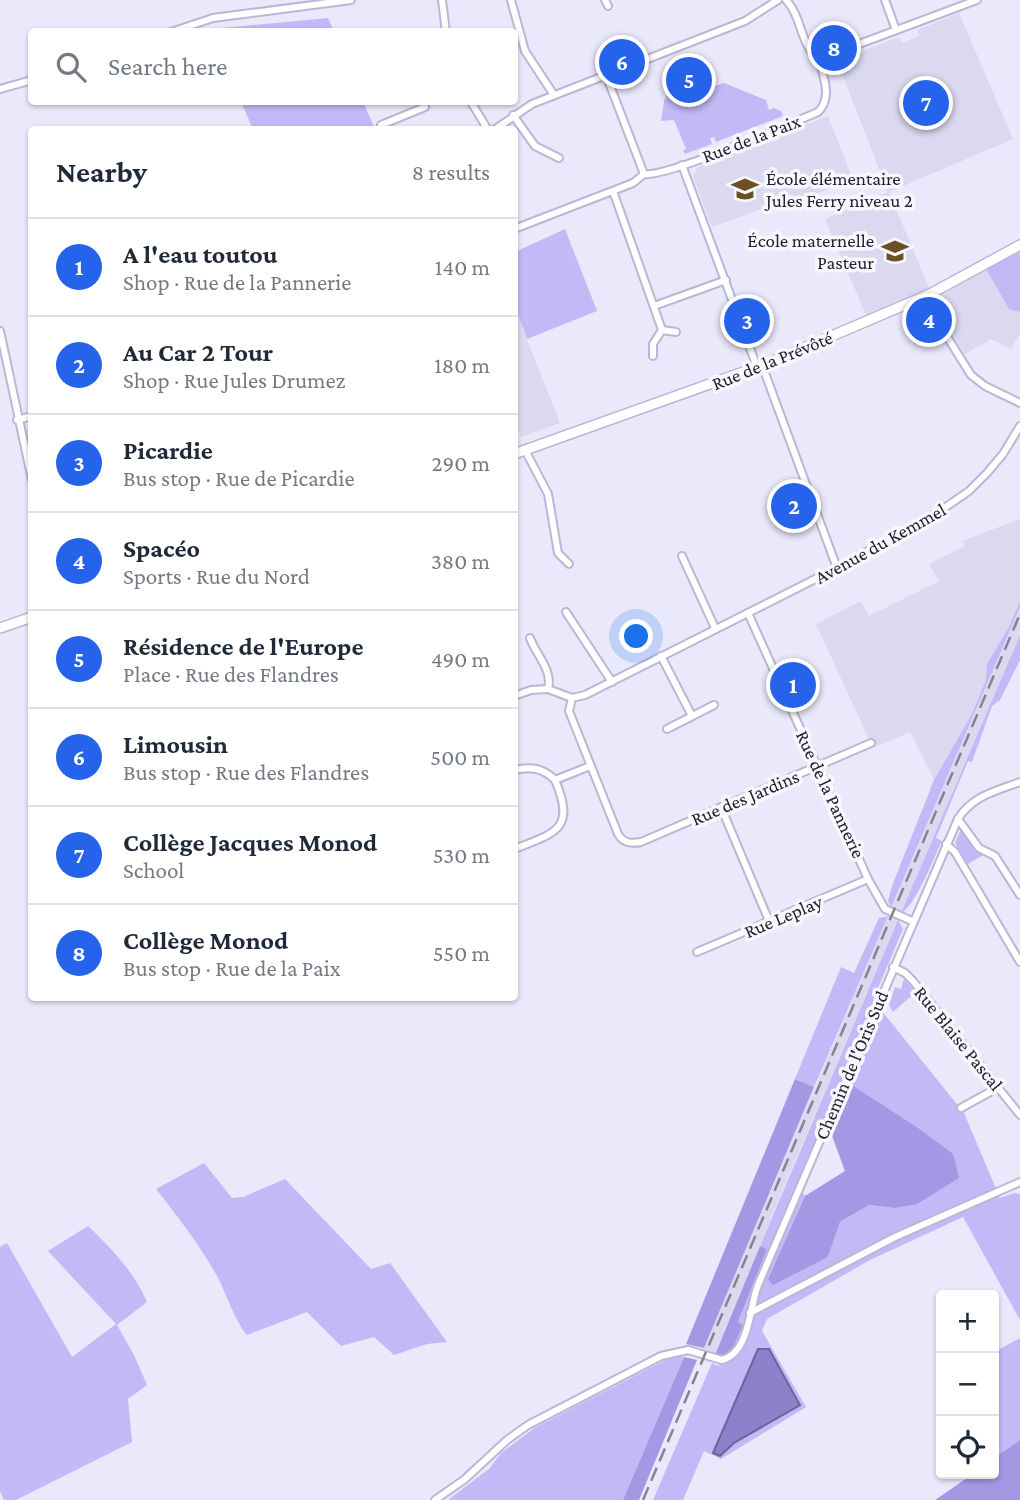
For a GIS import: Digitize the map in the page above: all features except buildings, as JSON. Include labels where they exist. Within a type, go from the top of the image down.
[{"type":"street","points":[[182,28],[205,20],[351,0]]},
{"type":"street","points":[[442,0],[446,28]]},
{"type":"street","points":[[512,0],[526,53],[554,96]]},
{"type":"street","points":[[499,126],[513,114],[554,96],[745,21],[778,0]]},
{"type":"street","name":"Rue de la Paix","points":[[518,227],[613,191],[636,181],[644,174],[654,175],[821,111],[827,95],[819,58],[809,49],[794,11],[786,0]]},
{"type":"street","points":[[885,0],[896,30]]},
{"type":"street","points":[[819,58],[977,0]]},
{"type":"street","points":[[606,75],[644,174]]},
{"type":"street","points":[[0,89],[28,81]]},
{"type":"street","points":[[473,105],[486,126]]},
{"type":"street","points":[[381,125],[425,107]]},
{"type":"street","points":[[513,114],[535,146],[559,158]]},
{"type":"street","points":[[390,121],[392,126]]},
{"type":"street","points":[[682,165],[836,568]]},
{"type":"street","points":[[613,191],[662,330]]},
{"type":"street","name":"Rue de la Prévôté","points":[[518,453],[760,366],[923,298],[1020,245]]},
{"type":"street","points":[[654,306],[726,279]]},
{"type":"street","points":[[923,298],[971,375],[985,386],[1020,403]]},
{"type":"street","points":[[662,330],[676,332]]},
{"type":"street","points":[[653,356],[654,341],[662,330]]},
{"type":"street","points":[[0,331],[28,463]]},
{"type":"street","points":[[18,420],[28,417]]},
{"type":"street","name":"Avenue du Kemmel","points":[[572,698],[581,697],[612,682],[836,568],[955,501],[992,467],[1020,426]]},
{"type":"street","points":[[525,450],[548,494],[555,546],[569,564]]},
{"type":"street","points":[[682,556],[715,628]]},
{"type":"street","points":[[566,612],[612,682]]},
{"type":"street","name":"Rue de la Pannerie","points":[[748,613],[868,879],[885,909],[912,921]]},
{"type":"street","points":[[0,628],[28,618]]},
{"type":"street","points":[[530,638],[535,653],[549,674],[548,689]]},
{"type":"street","points":[[660,656],[692,716]]},
{"type":"street","points":[[518,695],[531,690],[548,689],[572,698],[570,718],[590,766],[555,780]]},
{"type":"street","points":[[667,729],[714,705]]},
{"type":"street","name":"Rue des Jardins","points":[[590,766],[620,836],[628,842],[641,842],[871,743]]},
{"type":"street","points":[[518,770],[535,768],[548,774],[555,780],[564,806],[560,825],[549,835],[518,847]]},
{"type":"street","points":[[1020,782],[976,799],[968,804],[958,819],[979,848],[995,856],[1020,895]]},
{"type":"street","points":[[721,807],[769,922]]},
{"type":"street","name":"Chemin de l'Oris Sud","points":[[435,1500],[466,1479],[514,1435],[547,1413],[667,1353],[684,1350],[718,1360],[732,1356],[743,1337],[758,1285],[958,819]]},
{"type":"street","points":[[946,844],[955,852],[1020,962]]},
{"type":"street","name":"Rue Leplay","points":[[697,953],[868,879]]},
{"type":"street","name":"Rue Blaise Pascal","points":[[893,967],[913,981],[1020,1115]]},
{"type":"street","points":[[961,1108],[999,1087]]},
{"type":"street","points":[[750,1312],[895,1237],[1020,1182]]},
{"type":"shaded area","points":[[959,13],[1013,139],[889,192],[929,288],[866,315],[825,219],[888,192],[837,61],[899,37],[902,43],[919,36],[917,30]]},
{"type":"shaded area","points":[[328,18],[333,28],[223,28]]},
{"type":"shaded area","points":[[707,79],[714,82],[715,86],[724,83],[766,100],[769,110],[774,108],[781,111],[783,116],[716,142],[714,137],[710,138],[712,144],[685,154],[683,151],[686,149],[674,120],[661,121],[664,101],[670,88],[672,92],[677,90],[684,93],[686,98],[695,94],[696,83]]},
{"type":"shaded area","points":[[242,105],[364,105],[374,126],[252,126]]},
{"type":"shaded area","points":[[828,116],[853,180],[783,206],[781,202],[712,227],[693,177],[698,167]]},
{"type":"shaded area","points":[[565,229],[597,311],[527,339],[518,315],[518,251]]},
{"type":"shaded area","points":[[1020,252],[1020,312],[1009,309],[986,269]]},
{"type":"shaded area","points":[[986,269],[1009,308],[1020,312],[1020,333],[1011,349],[991,339],[965,354],[933,301]]},
{"type":"shaded area","points":[[518,317],[560,423],[521,437],[518,429]]},
{"type":"shaded area","points":[[1020,519],[1020,601],[1009,627],[987,664],[986,680],[972,714],[934,780],[910,732],[873,748],[816,624],[861,601],[869,616],[939,581],[929,564],[965,546],[962,541]]},
{"type":"shaded area","points":[[1020,601],[1020,607],[891,908],[888,901],[892,886],[934,780],[972,714],[986,680],[987,664],[1009,627]]},
{"type":"shaded area","points":[[1020,607],[1020,635],[783,1189],[715,1355],[704,1348]]},
{"type":"shaded area","points":[[1020,635],[1020,660],[1000,700],[992,706],[972,762],[968,761],[936,838],[942,841],[929,869],[918,892],[901,913]]},
{"type":"shaded area","points":[[960,831],[964,832],[974,850],[983,855],[968,864],[955,843]]},
{"type":"shaded area","points":[[888,916],[814,1087],[795,1079],[841,967],[854,973],[879,918]]},
{"type":"shaded area","points":[[898,920],[903,929],[873,1000],[964,1113],[1000,1198],[1020,1194],[1020,1320],[963,1217],[870,1260],[767,1319],[762,1331],[806,1407],[721,1459],[704,1451],[683,1500],[653,1500],[712,1363],[718,1366],[734,1346],[743,1325],[738,1322],[767,1249],[760,1246]],"holes":[[[827,1130],[959,1178],[895,1208],[869,1205],[840,1222],[828,1257],[768,1279],[805,1196],[801,1190]]]},
{"type":"shaded area","points":[[904,979],[916,992],[893,1012],[889,1005],[895,987],[901,989]]},
{"type":"shaded area","points":[[795,1079],[814,1087],[704,1348],[686,1344]]},
{"type":"shaded area","points":[[850,1084],[953,1154],[959,1178],[917,1204],[895,1208],[869,1205],[840,1222],[828,1257],[773,1285],[768,1279],[805,1196],[845,1171],[831,1133],[827,1130]]},
{"type":"shaded area","points":[[204,1163],[232,1198],[243,1197],[285,1179],[371,1269],[390,1263],[447,1342],[427,1344],[394,1355],[374,1337],[341,1346],[307,1312],[247,1335],[210,1264],[156,1189]]},
{"type":"shaded area","points":[[88,1226],[122,1261],[147,1302],[117,1325],[147,1385],[128,1399],[132,1442],[16,1500],[4,1500],[0,1491],[0,1247],[7,1243],[72,1357],[116,1324],[48,1251]]},
{"type":"shaded area","points":[[760,1246],[767,1249],[738,1322],[743,1325],[734,1346],[722,1359],[715,1355]]},
{"type":"shaded area","points":[[1020,1338],[1020,1440],[999,1455],[999,1353],[999,1349]]},
{"type":"shaded area","points":[[758,1349],[769,1349],[800,1405],[734,1443],[720,1456],[713,1453]]},
{"type":"shaded area","points":[[673,1356],[684,1357],[623,1500],[448,1500],[490,1468],[501,1453],[536,1427]]},
{"type":"shaded area","points":[[684,1357],[697,1360],[639,1500],[623,1500]]},
{"type":"shaded area","points":[[1020,1440],[1020,1500],[935,1500],[966,1479],[999,1479],[999,1455]]},
{"type":"railway","points":[[643,1500],[1020,614]]},
{"type":"place","name":"Collège Monod","points":[[834,48]]},
{"type":"place","name":"Limousin","points":[[622,62]]},
{"type":"place","name":"Résidence de l'Europe","points":[[689,80]]},
{"type":"place","name":"Collège Jacques Monod","points":[[926,103]]},
{"type":"place","name":"École élémentaire Jules Ferry niveau 2","points":[[745,189]]},
{"type":"place","name":"École maternelle Pasteur","points":[[895,251]]},
{"type":"place","name":"Spacéo","points":[[929,320]]},
{"type":"place","name":"Picardie","points":[[747,321]]},
{"type":"place","name":"Au Car 2 Tour","points":[[794,506]]},
{"type":"place","name":"A l'eau toutou","points":[[793,685]]}]
